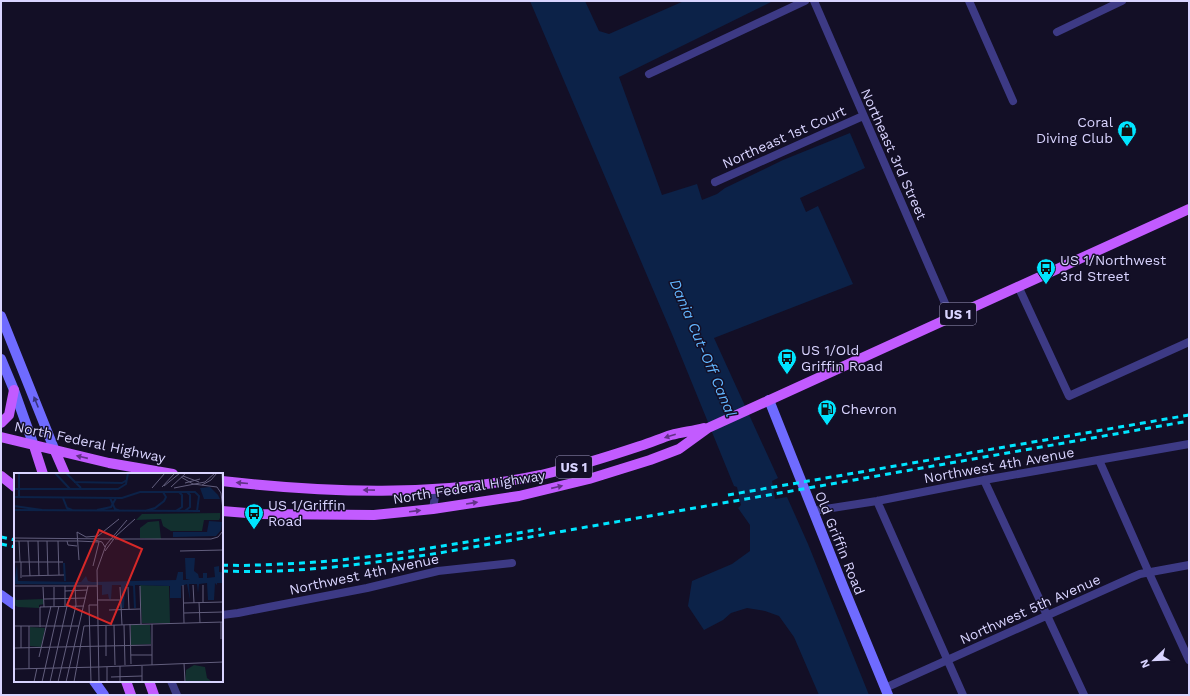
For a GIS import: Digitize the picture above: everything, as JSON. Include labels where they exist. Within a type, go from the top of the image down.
[{"type":"main road","name":"North Federal Highway","points":[[223,511],[258,514],[346,516],[374,515],[433,509],[519,496],[589,479],[650,460],[679,449],[708,428],[752,407],[1189,209]]},
{"type":"main road","points":[[1,423],[9,415],[14,390]]},
{"type":"main road","name":"North Federal Highway","points":[[223,481],[335,489],[436,490],[474,486],[542,474],[611,456],[672,435],[708,428]]},
{"type":"main road","name":"North Federal Highway","points":[[1,437],[110,463],[167,473]]},
{"type":"main road","points":[[34,446],[43,473]]},
{"type":"main road","points":[[56,451],[64,473]]},
{"type":"main road","points":[[1,475],[14,477]]},
{"type":"main road","points":[[1,475],[14,486]]},
{"type":"main road","points":[[126,682],[132,695]]},
{"type":"main road","points":[[149,682],[154,695]]},
{"type":"street","points":[[649,74],[804,1]]},
{"type":"street","name":"Northeast 3rd Street","points":[[814,1],[951,317]]},
{"type":"street","points":[[969,1],[1014,101]]},
{"type":"street","points":[[1057,32],[1122,1]]},
{"type":"street","name":"Northeast 1st Court","points":[[715,182],[863,116]]},
{"type":"street","points":[[1018,286],[1070,396],[1189,342]]},
{"type":"street","points":[[1,316],[56,451]]},
{"type":"street","points":[[1,359],[34,446]]},
{"type":"street","name":"Old Griffin Road","points":[[769,400],[868,650],[886,691]]},
{"type":"street","name":"Northwest 4th Avenue","points":[[813,511],[877,501],[984,480],[1189,444]]},
{"type":"street","points":[[1099,460],[1189,660]]},
{"type":"street","points":[[984,480],[1084,695]]},
{"type":"street","points":[[433,509],[436,490]]},
{"type":"street","points":[[877,501],[963,695]]},
{"type":"street","name":"Northwest 4th Avenue","points":[[223,615],[367,588],[438,571],[512,563]]},
{"type":"street","name":"Northwest 5th Avenue","points":[[886,691],[947,660],[1133,577],[1189,565]]},
{"type":"street","points":[[1,596],[14,604]]},
{"type":"street","points":[[95,682],[104,695]]},
{"type":"street","points":[[171,682],[177,695]]},
{"type":"water","name":"Dania Cut-Off Canal","points":[[530,1],[585,1],[599,31],[609,34],[684,1],[773,1],[619,77],[662,195],[697,184],[702,200],[717,194],[725,188],[783,160],[850,133],[865,168],[800,198],[806,212],[818,206],[853,284],[714,338],[778,478],[772,481],[775,499],[787,497],[808,544],[869,695],[819,695],[794,637],[779,616],[765,611],[747,608],[731,613],[723,620],[704,630],[688,606],[692,581],[732,564],[750,551],[750,525],[738,508],[741,505],[737,487],[734,486],[672,334]]},
{"type":"railway","points":[[728,495],[1189,415]]},
{"type":"railway","points":[[223,571],[249,572],[304,570],[439,553],[1189,421]]},
{"type":"railway","points":[[223,565],[265,565],[378,556],[541,529]]},
{"type":"railway","points":[[1,537],[14,540]]},
{"type":"railway","points":[[1,544],[14,547]]},
{"type":"place","name":"Coral Diving Club","points":[[1127,147]]},
{"type":"place","name":"US 1/Northwest 3rd Street","points":[[1046,285]]},
{"type":"place","name":"US 1/Old Griffin Road","points":[[787,375]]},
{"type":"place","name":"Chevron","points":[[827,426]]},
{"type":"place","name":"US 1/Griffin Road","points":[[254,530]]}]
